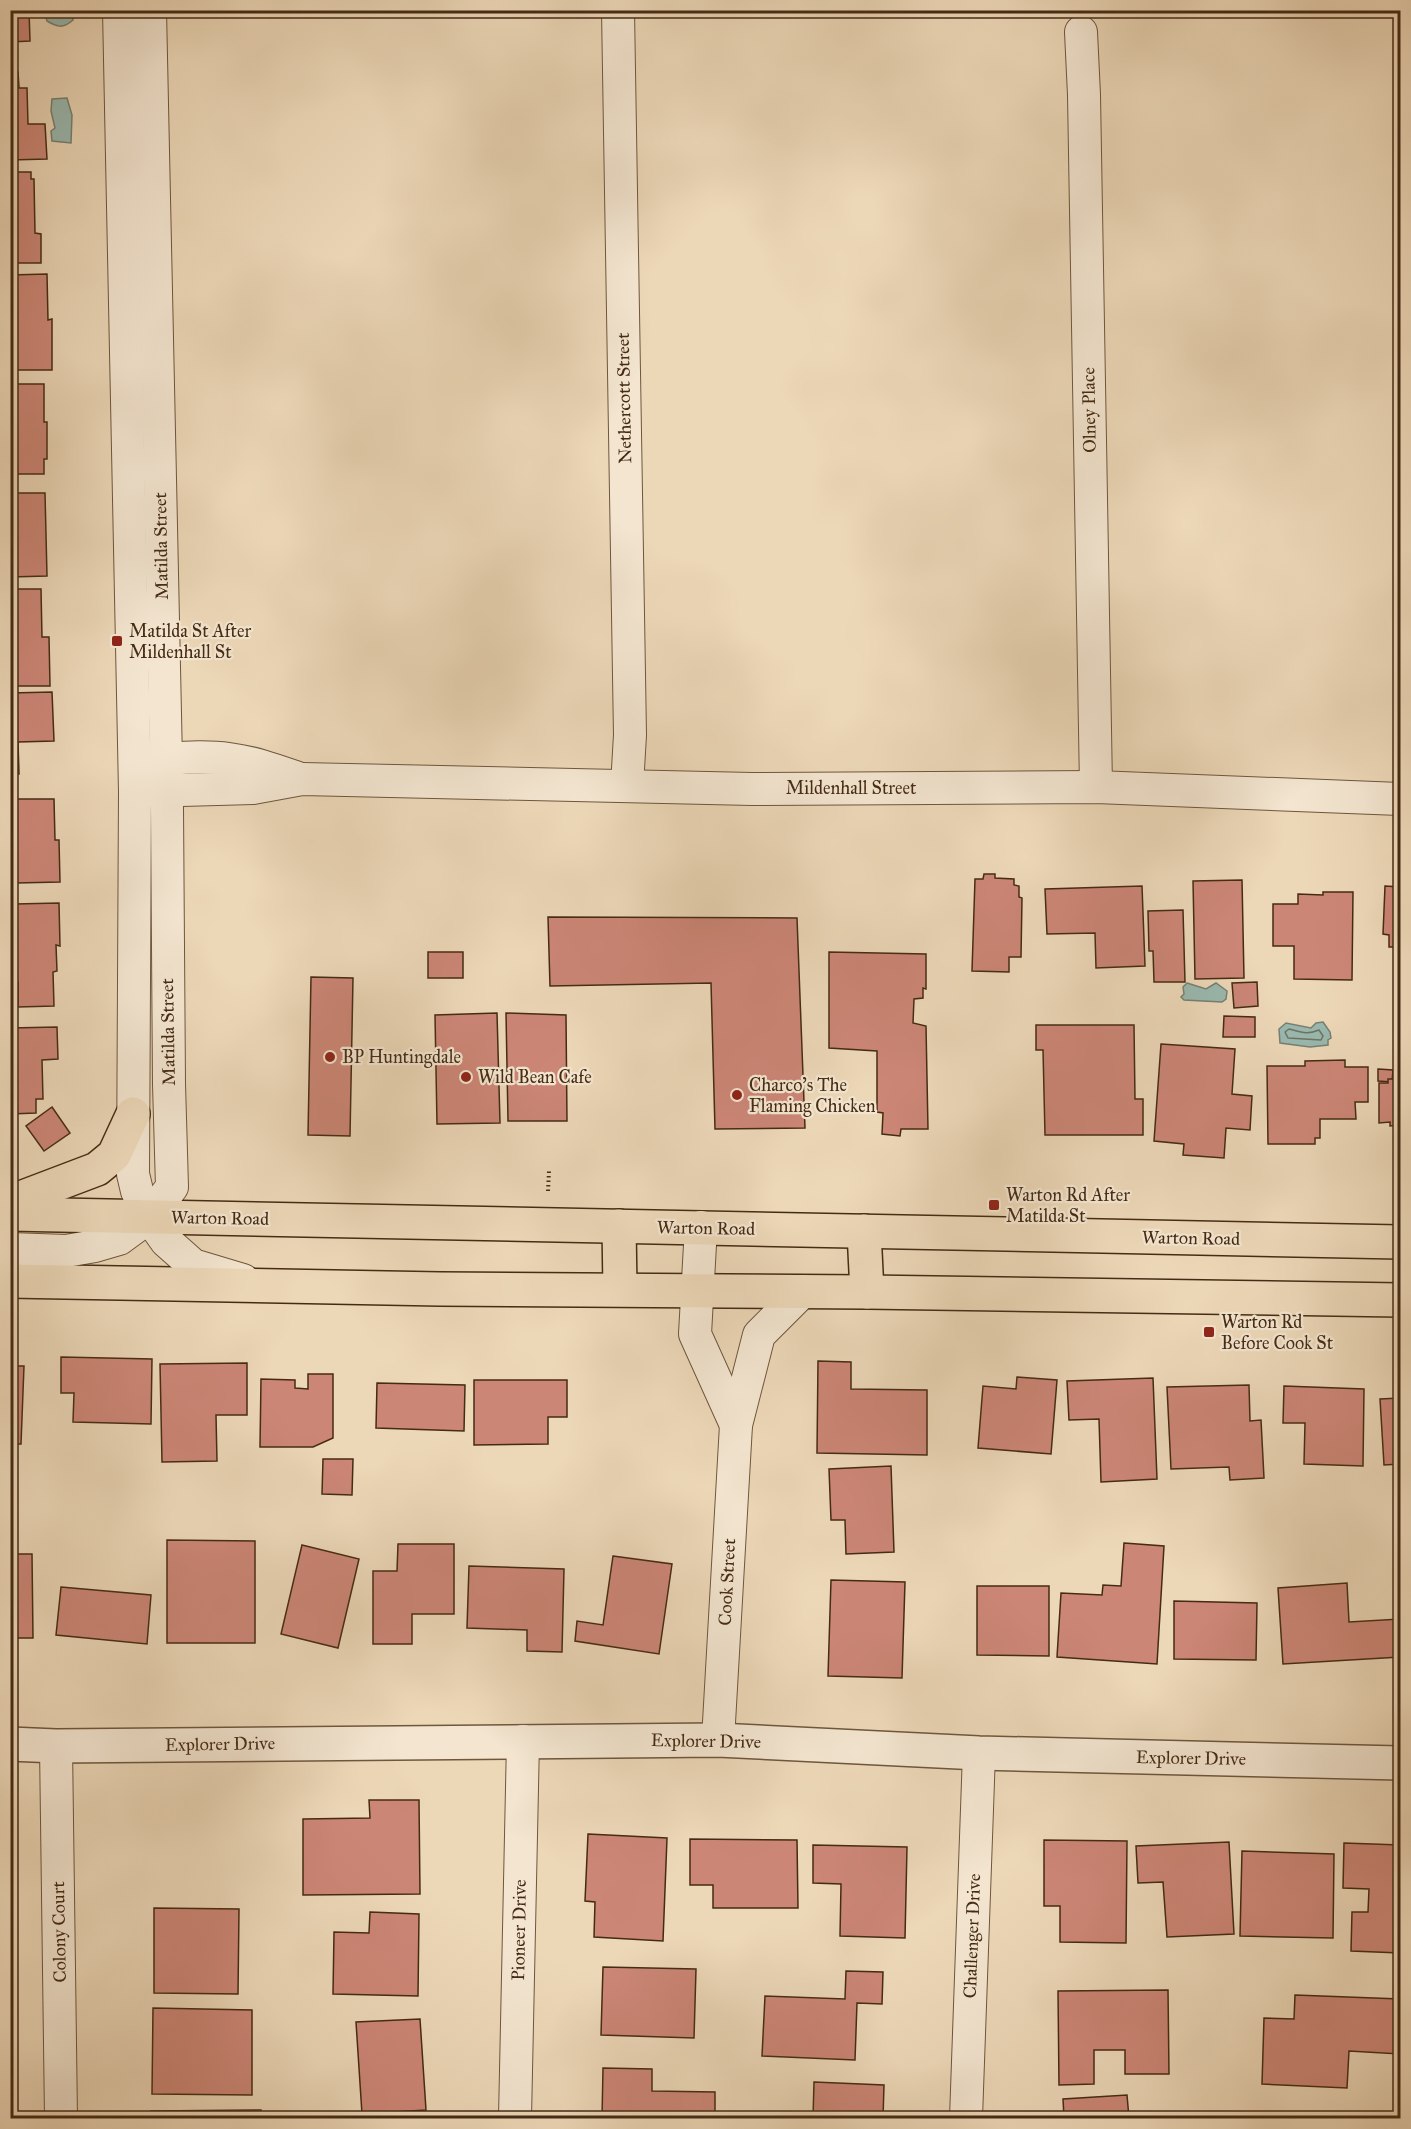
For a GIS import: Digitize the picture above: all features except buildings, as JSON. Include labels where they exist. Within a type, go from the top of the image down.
[{"type":"main road","points":[[10,1202],[97,1168],[114,1155],[133,1114]]},
{"type":"main road","name":"Warton Road","points":[[10,1214],[1401,1242]]},
{"type":"main road","points":[[620,1226],[620,1289]]},
{"type":"main road","points":[[864,1231],[867,1292]]},
{"type":"main road","points":[[10,1281],[440,1289],[803,1291],[1401,1300]]},
{"type":"street","name":"Matilda Street","points":[[118,10],[135,792],[133,1174],[137,1191],[149,1217],[166,1241],[193,1265],[257,1285]]},
{"type":"street","name":"Matilda Street","points":[[10,1249],[66,1251],[119,1239],[149,1217],[172,1187],[167,790],[150,10]]},
{"type":"street","name":"Nethercott Street","points":[[618,10],[630,735],[627,786]]},
{"type":"street","name":"Olney Place","points":[[1081,32],[1096,787]]},
{"type":"street","name":"Mildenhall Street","points":[[134,761],[201,757],[228,759],[254,763],[302,779]]},
{"type":"street","name":"Mildenhall Street","points":[[135,792],[254,788],[302,779],[752,789],[1096,787],[1401,799]]},
{"type":"street","name":"Cook Street","points":[[700,1227],[695,1334],[736,1425]]},
{"type":"street","name":"Cook Street","points":[[718,1740],[736,1425],[759,1335],[803,1291]]},
{"type":"street","name":"Explorer Drive","points":[[10,1744],[56,1746],[718,1740],[979,1753],[1401,1763]]},
{"type":"street","name":"Pioneer Drive","points":[[515,2118],[523,1741]]},
{"type":"street","name":"Colony Court","points":[[56,1746],[61,2118]]},
{"type":"street","name":"Challenger Drive","points":[[966,2118],[979,1753]]},
{"type":"water","points":[[47,11],[73,11],[73,20],[63,26],[54,25],[47,21],[45,14]]},
{"type":"water","points":[[67,98],[72,115],[71,143],[52,141],[51,131],[55,128],[51,111],[52,99]]},
{"type":"water","points":[[1187,983],[1206,989],[1216,983],[1227,991],[1226,999],[1222,1002],[1184,1000],[1181,997],[1184,994],[1183,987]]},
{"type":"water","points":[[1323,1022],[1330,1032],[1331,1038],[1328,1040],[1328,1045],[1310,1047],[1280,1043],[1279,1029],[1286,1023],[1311,1028],[1316,1023]]},
{"type":"place","name":"Matilda St After Mildenhall St","points":[[117,641]]},
{"type":"place","name":"BP Huntingdale","points":[[330,1057]]},
{"type":"place","name":"Wild Bean Cafe","points":[[466,1077]]},
{"type":"place","name":"Charco's The Flaming Chicken","points":[[737,1095]]},
{"type":"place","name":"Warton Rd After Matilda St","points":[[994,1205]]},
{"type":"place","name":"Warton Rd Before Cook St","points":[[1209,1332]]}]
